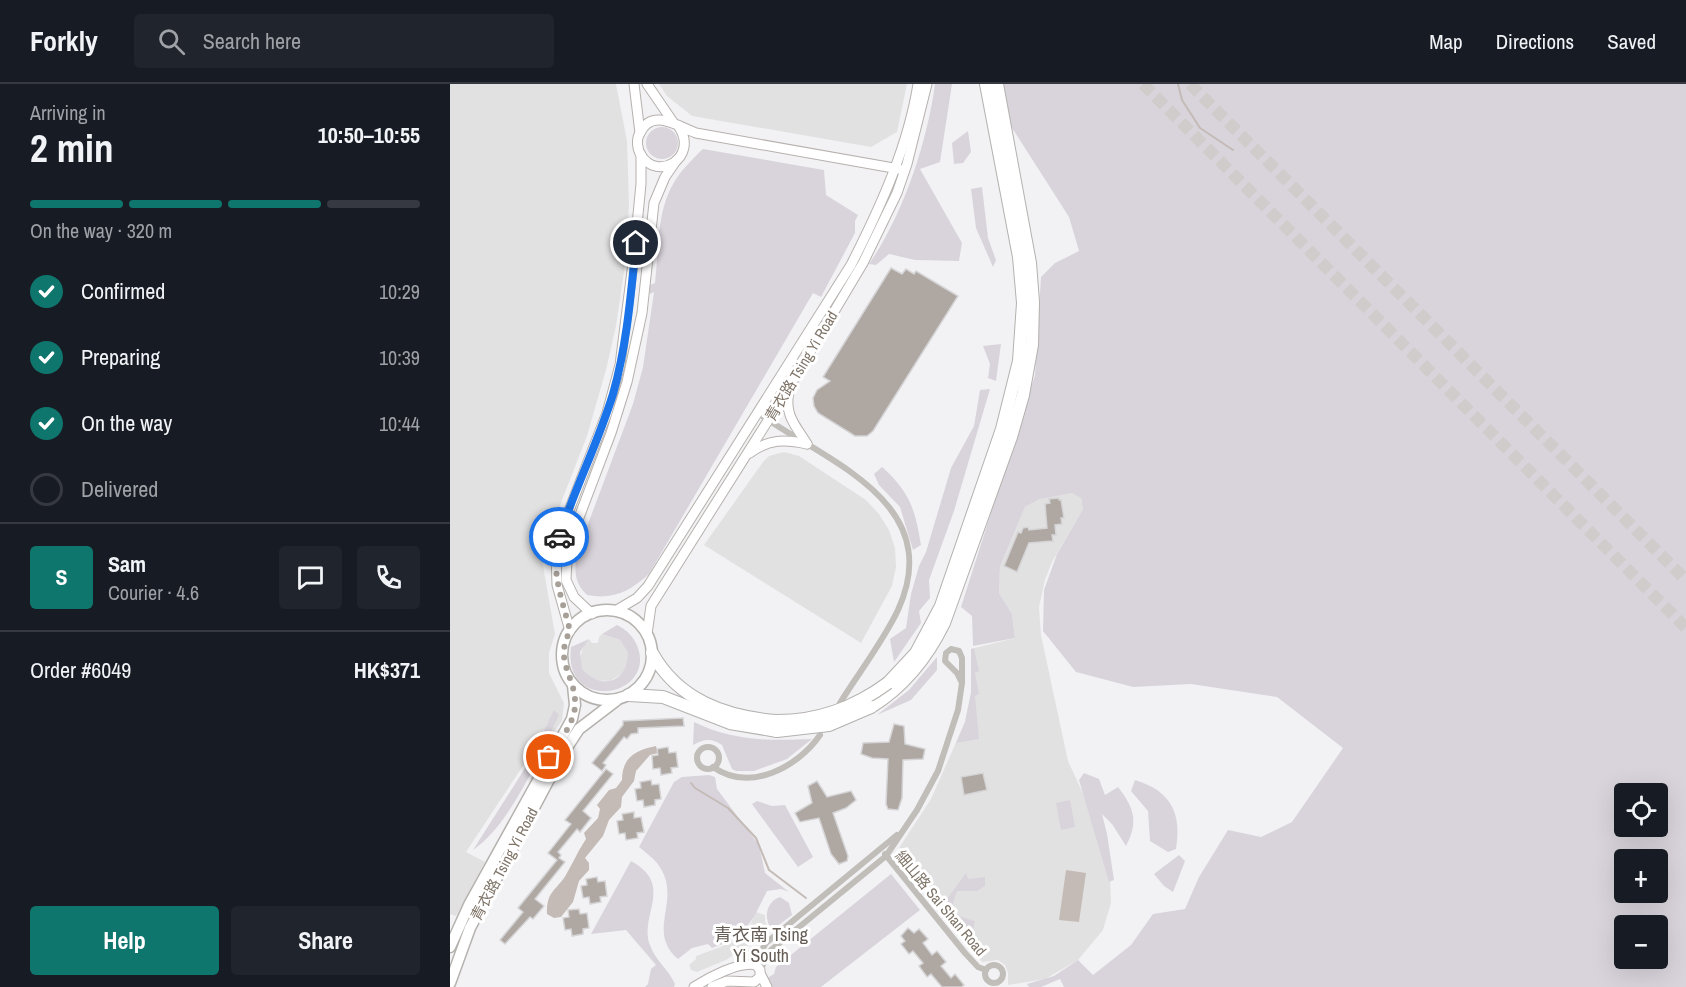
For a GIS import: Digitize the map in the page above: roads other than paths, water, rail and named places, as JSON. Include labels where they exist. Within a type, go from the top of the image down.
[{"type":"highway","points":[[623,697],[663,697],[730,723],[777,726],[829,725],[871,707],[909,677],[938,637],[951,609],[1018,412],[1029,366],[1033,325],[1032,283],[1009,175],[986,84]]},
{"type":"highway","points":[[652,653],[670,680],[696,698],[741,716],[777,726],[839,711],[866,698],[888,683],[908,663],[930,631],[968,531],[1006,418],[1017,376],[1023,322],[1019,257],[997,84]]},
{"type":"main road","points":[[634,84],[640,133]]},
{"type":"main road","points":[[647,84],[676,124],[685,141]]},
{"type":"main road","name":"青衣路 Tsing Yi Road","points":[[592,614],[615,611],[637,598],[648,586],[851,265],[873,222],[894,168],[906,135],[918,84]]},
{"type":"main road","name":"青衣路 Tsing Yi Road","points":[[450,947],[579,729],[646,678],[651,666],[652,653],[647,634],[651,606],[791,384],[863,263],[897,193],[927,84]]},
{"type":"main road","points":[[696,133],[685,141],[681,156],[661,185],[654,203],[642,313],[630,373],[612,433],[572,536],[567,559],[566,579],[574,597],[592,614],[583,618],[570,631],[557,585],[556,552],[561,531],[607,412],[620,365],[641,184],[641,155],[638,140],[644,126],[658,119],[696,133],[905,170]]},
{"type":"main road","points":[[641,155],[653,165],[661,166],[676,161]]},
{"type":"main road","points":[[791,384],[788,413],[807,444]]},
{"type":"main road","points":[[744,457],[759,446],[773,441],[807,444]]},
{"type":"main road","points":[[615,611],[632,618],[647,634]]},
{"type":"main road","name":"青衣路 Tsing Yi Road","points":[[450,983],[464,941],[494,871],[572,719],[575,705],[573,685],[566,672],[563,659],[564,643],[570,631]]},
{"type":"main road","points":[[573,685],[597,699],[623,697]]},
{"type":"main road","points":[[712,987],[728,981],[751,984],[757,981],[755,969]]},
{"type":"main road","points":[[751,984],[742,974],[755,969]]},
{"type":"main road","points":[[693,987],[718,973],[755,969]]},
{"type":"main road","points":[[755,969],[767,987]]},
{"type":"street","points":[[758,413],[864,482],[884,498],[901,525],[908,545],[910,566],[907,585],[897,611],[840,703]]},
{"type":"street","points":[[755,969],[771,950],[886,856],[917,810],[938,771],[955,723],[962,683],[962,655],[957,650],[951,650],[946,653],[945,660],[957,673],[962,683]]},
{"type":"street","points":[[713,768],[738,776],[752,777],[773,773],[792,765],[803,756],[820,735]]},
{"type":"street","points":[[755,969],[765,943],[900,833]]},
{"type":"street","name":"細山路 Sai Shan Road","points":[[881,849],[965,953],[978,967],[986,970]]},
{"type":"waterway","points":[[1178,84],[1182,100],[1200,128],[1233,150]]},
{"type":"waterway","points":[[691,783],[695,788],[728,808],[756,838],[769,870],[806,898]]},
{"type":"tunnel","points":[[1143,84],[1686,628]]},
{"type":"tunnel","points":[[1190,84],[1686,580]]},
{"type":"district","name":"青衣南 Tsing Yi South","points":[[761,944]]}]
